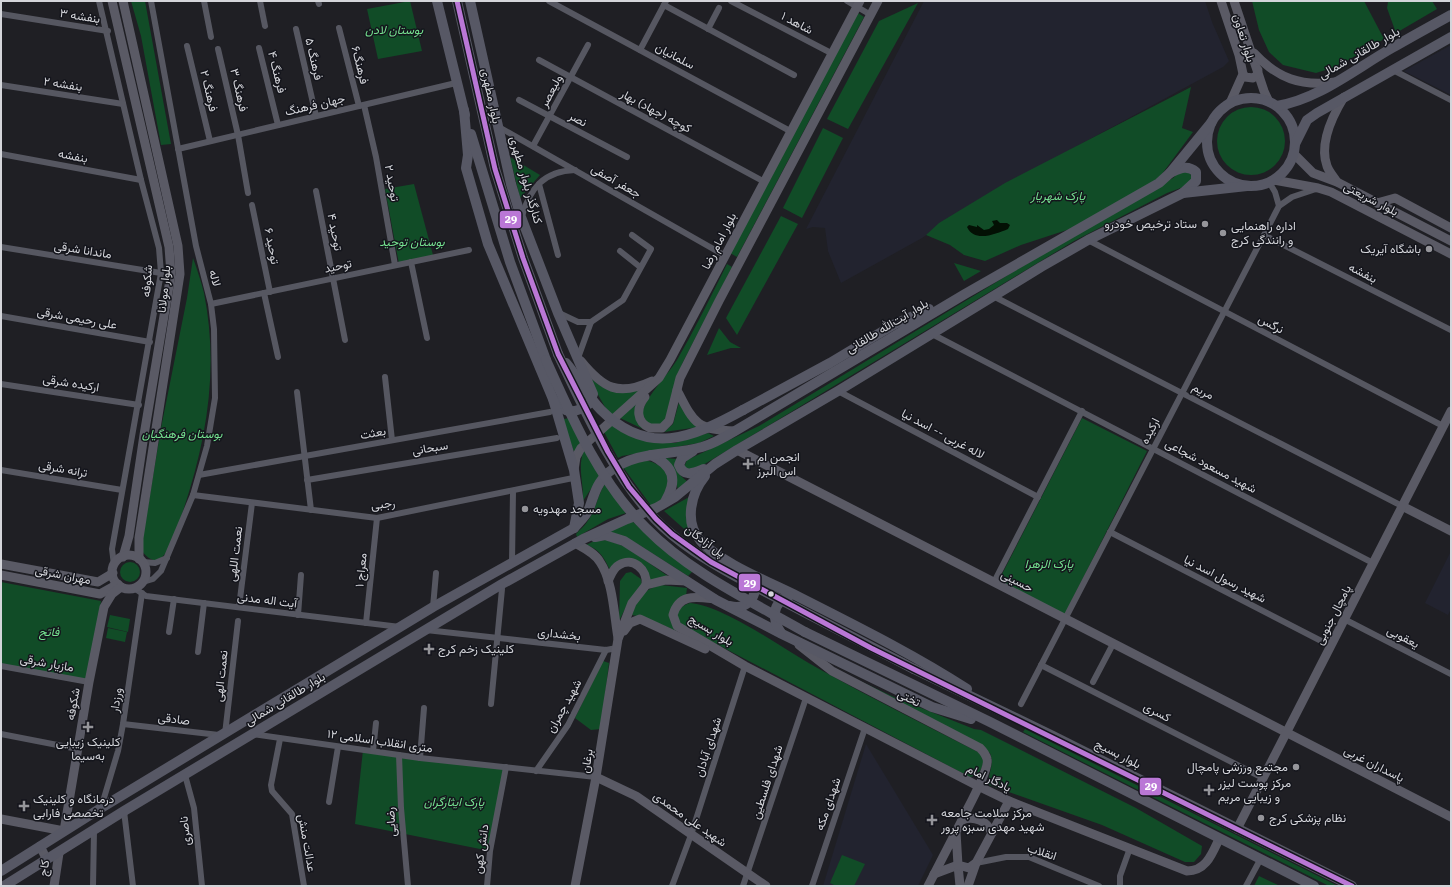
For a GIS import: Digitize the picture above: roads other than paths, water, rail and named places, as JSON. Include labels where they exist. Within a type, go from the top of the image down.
[{"type":"main road","name":"بلوار مولانا","points":[[112,1],[169,247],[171,274],[129,536],[123,557]]},
{"type":"main road","name":"بلوار مولانا","points":[[123,1],[178,246],[180,274],[139,538],[141,560]]},
{"type":"main road","points":[[437,1],[456,83],[510,262],[546,360],[564,398],[607,478],[632,514],[646,529],[665,546],[709,578],[805,632],[1314,886]]},
{"type":"main road","name":"بلوار مطهری","points":[[457,1],[495,169],[524,258],[558,354]]},
{"type":"main road","name":"کنارگذر بلوار مطهری","points":[[470,1],[497,126],[511,184],[521,217],[558,313],[593,394],[589,404],[574,412],[565,411],[553,399]]},
{"type":"main road","points":[[659,378],[638,407],[639,417],[647,427],[658,429],[667,424],[687,363],[878,1]]},
{"type":"main road","name":"بلوار تعاون","points":[[1220,1],[1239,55],[1243,74],[1230,103]]},
{"type":"main road","name":"بلوار تعاون","points":[[1234,1],[1258,70],[1273,104]]},
{"type":"main road","name":"بلوار امام رضا","points":[[574,474],[576,457],[581,448],[659,378],[685,334],[724,255],[858,4]]},
{"type":"main road","name":"بلوار طالقانی شمالی","points":[[1273,104],[1295,103],[1311,95],[1451,15]]},
{"type":"main road","points":[[1183,193],[1258,186],[1272,181],[1286,169],[1307,120],[1344,96],[1451,37]]},
{"type":"main road","points":[[1252,51],[1268,68],[1285,77],[1302,83],[1317,85],[1336,82]]},
{"type":"main road","points":[[1243,74],[1245,77],[1253,78],[1257,75],[1258,70]]},
{"type":"main road","points":[[1311,95],[1308,106],[1311,110],[1321,111]]},
{"type":"main road","points":[[1337,182],[1327,165],[1327,138],[1333,114],[1344,96]]},
{"type":"main road","points":[[1247,186],[1235,183],[1225,178],[1213,164],[1207,147],[1207,135],[1211,123],[1216,115],[1230,103],[1249,98],[1273,104],[1289,119],[1295,136],[1295,149]]},
{"type":"main road","points":[[464,110],[468,155],[466,168],[488,244],[553,399],[574,474],[578,504],[574,528]]},
{"type":"main road","name":"بلوار آیت‌الله طالقانی","points":[[574,528],[585,516],[595,491],[608,473],[624,462],[651,455],[703,447],[735,431],[965,294],[1159,183],[1170,173],[1211,123]]},
{"type":"main road","name":"بلوار شریعتی","points":[[1295,149],[1313,173],[1337,182],[1451,241]]},
{"type":"main road","points":[[579,541],[626,519],[656,508],[715,464],[737,450],[838,391],[1088,240],[1183,193],[1196,181],[1196,172],[1192,169],[1184,167],[1170,173]]},
{"type":"main road","points":[[1308,186],[1306,177],[1313,173]]},
{"type":"main road","name":"بلوار شریعتی","points":[[1272,181],[1308,186],[1331,192],[1451,254]]},
{"type":"main road","points":[[1376,203],[1395,198],[1451,228]]},
{"type":"main road","points":[[558,354],[576,374],[600,409],[616,423],[635,433],[658,438],[673,439],[708,428],[830,363],[895,324],[965,294]]},
{"type":"main road","name":"پل آزادگان","points":[[558,354],[608,452],[629,487],[656,520],[672,534],[711,562],[914,669]]},
{"type":"main road","points":[[578,358],[595,378],[604,385],[614,388],[638,387],[659,378]]},
{"type":"main road","points":[[677,390],[691,417],[702,427],[716,431],[735,431]]},
{"type":"main road","name":"پامچال جنوبی","points":[[1237,829],[1451,411]]},
{"type":"main road","points":[[703,447],[682,458],[679,465],[681,470],[686,474],[691,474],[715,464]]},
{"type":"main road","name":"حسینی","points":[[737,450],[1286,733]]},
{"type":"main road","points":[[651,455],[665,464],[672,477],[673,484],[671,492],[664,503]]},
{"type":"main road","points":[[715,464],[700,482],[692,499],[691,522],[700,540],[711,550],[747,571],[937,670],[997,709]]},
{"type":"main road","points":[[1402,506],[1451,531]]},
{"type":"main road","name":"بلوار طالقانی شمالی","points":[[1,871],[101,808],[224,735],[433,607],[574,528]]},
{"type":"main road","points":[[579,541],[605,535],[624,541],[689,581],[716,600],[794,640],[932,707],[999,728]]},
{"type":"main road","name":"بلوار طالقانی شمالی","points":[[4,886],[124,811],[424,629],[579,541]]},
{"type":"main road","name":"برغان","points":[[579,541],[600,561],[608,581],[618,643]]},
{"type":"main road","points":[[133,556],[141,560],[146,572],[138,591],[119,585],[114,569],[123,557],[133,556]]},
{"type":"main road","points":[[608,581],[616,567],[622,564],[632,563],[643,570],[646,585],[666,580],[689,581]]},
{"type":"main road","name":"مهران شرقی","points":[[1,564],[98,582],[114,569]]},
{"type":"main road","points":[[726,605],[732,607],[745,606],[754,597],[755,584],[747,571]]},
{"type":"main road","name":"مهران شرقی","points":[[1,575],[100,594],[119,585]]},
{"type":"main road","name":"شکوفه","points":[[64,832],[89,682],[104,607],[119,585]]},
{"type":"main road","name":"برغان","points":[[576,886],[618,643],[632,603],[646,585]]},
{"type":"main road","points":[[782,634],[775,623],[774,610],[782,599],[789,596],[798,597]]},
{"type":"main road","name":"بلوار بسیج","points":[[716,600],[688,597],[679,603],[675,608],[673,615],[675,622],[680,628],[745,666]]},
{"type":"main road","points":[[618,643],[630,623],[640,619],[745,666]]},
{"type":"main road","name":"تختی","points":[[794,640],[832,671],[980,748],[987,758],[988,764],[978,786]]},
{"type":"main road","name":"یادگار امام","points":[[745,666],[1009,801],[1180,869],[1193,871],[1202,867],[1211,857],[1219,839]]},
{"type":"main road","name":"بلوار بسیج","points":[[914,669],[1352,886]]},
{"type":"main road","name":"پاسداران غربی","points":[[1286,733],[1451,817]]},
{"type":"main road","name":"شهید علی محمدی","points":[[596,777],[636,796],[766,886]]},
{"type":"main road","points":[[928,886],[978,786]]},
{"type":"main road","points":[[968,886],[976,863],[1009,801]]},
{"type":"main road","points":[[962,820],[970,818],[984,822],[992,833]]},
{"type":"main road","points":[[1,819],[64,832]]},
{"type":"main road","points":[[956,832],[960,886]]},
{"type":"main road","points":[[40,846],[47,860]]},
{"type":"main road","name":"کاج","points":[[54,886],[59,853]]},
{"type":"main road","points":[[934,874],[958,865],[969,868],[976,863]]},
{"type":"street","name":"شکوفه","points":[[99,1],[108,32],[141,180],[160,248],[161,274],[139,405],[112,549],[114,569]]},
{"type":"street","name":"لاله","points":[[143,582],[158,575],[168,557],[193,495],[206,446],[215,398],[214,329],[211,304],[196,246],[151,1]]},
{"type":"street","points":[[204,1],[211,37]]},
{"type":"street","points":[[260,1],[265,26]]},
{"type":"street","name":"سلمانیان","points":[[550,1],[790,131]]},
{"type":"street","name":"شاهد ۱","points":[[731,1],[831,53]]},
{"type":"street","points":[[847,1],[858,4],[871,15]]},
{"type":"street","points":[[640,50],[665,3],[708,29],[794,75]]},
{"type":"street","points":[[708,29],[719,8]]},
{"type":"street","name":"بنفشه ۳","points":[[1,14],[108,32]]},
{"type":"street","name":"فرهنگ۶","points":[[339,28],[361,106]]},
{"type":"street","name":"فرهنگ ۵","points":[[296,29],[316,116]]},
{"type":"street","name":"ولیعصر","points":[[533,146],[588,45]]},
{"type":"street","name":"فرهنگ ۲","points":[[187,46],[210,141]]},
{"type":"street","name":"فرهنگ ۴","points":[[259,48],[278,125]]},
{"type":"street","name":"فرهنگ ۳","points":[[218,49],[238,135],[248,193]]},
{"type":"street","name":"کوچه (جهاد) بهار","points":[[539,60],[763,181]]},
{"type":"street","points":[[1393,70],[1451,100]]},
{"type":"street","name":"جهان فرهنگ","points":[[178,149],[456,83]]},
{"type":"street","name":"بنفشه ۲","points":[[1,85],[123,104]]},
{"type":"street","name":"نصر","points":[[519,100],[627,157]]},
{"type":"street","name":"توحید ۲","points":[[361,106],[377,164],[395,265]]},
{"type":"street","name":"جعفر آصفی","points":[[497,126],[724,255]]},
{"type":"street","name":"بنفشه","points":[[1,154],[141,180]]},
{"type":"street","points":[[521,217],[527,199],[539,184],[553,174],[575,170]]},
{"type":"street","points":[[1272,181],[1279,206],[1292,197],[1318,188]]},
{"type":"street","points":[[539,184],[558,255]]},
{"type":"street","name":"توحید ۴","points":[[316,190],[345,340]]},
{"type":"street","name":"توحید ۶","points":[[252,205],[278,357]]},
{"type":"street","name":"ارکیده","points":[[1021,704],[1279,206]]},
{"type":"street","points":[[558,313],[578,322],[591,322],[623,300],[651,248],[632,235]]},
{"type":"street","name":"بنفشه","points":[[1264,235],[1451,330]]},
{"type":"street","name":"نرگس","points":[[1088,240],[1443,426]]},
{"type":"street","name":"ماندانا شرقی","points":[[1,248],[161,274]]},
{"type":"street","name":"توحید","points":[[211,304],[469,250]]},
{"type":"street","points":[[620,251],[640,267]]},
{"type":"street","points":[[411,262],[427,338]]},
{"type":"street","name":"مریم","points":[[993,296],[1402,506]]},
{"type":"street","name":"علی رحیمی شرقی","points":[[1,316],[150,342]]},
{"type":"street","points":[[578,358],[591,322]]},
{"type":"street","name":"شهید مسعود شجاعی","points":[[932,334],[1373,563]]},
{"type":"street","points":[[385,377],[392,440]]},
{"type":"street","name":"ارکیده شرقی","points":[[1,384],[139,405]]},
{"type":"street","name":"لاله غربی -- اسد نیا","points":[[838,391],[1038,497]]},
{"type":"street","points":[[297,392],[311,510]]},
{"type":"street","points":[[994,582],[1082,411]]},
{"type":"street","name":"بعثت","points":[[198,475],[550,412]]},
{"type":"street","name":"سبحانی","points":[[307,480],[557,438]]},
{"type":"street","name":"ترانه شرقی","points":[[1,470],[122,490]]},
{"type":"street","name":"رجبی","points":[[193,495],[377,518],[513,491],[574,474]]},
{"type":"street","points":[[512,563],[513,491]]},
{"type":"street","name":"نعمت اللهی","points":[[239,607],[252,503]]},
{"type":"street","name":"معراج ۱","points":[[366,623],[377,518]]},
{"type":"street","name":"شهید رسول اسد نیا","points":[[1110,532],[1331,646]]},
{"type":"street","points":[[141,560],[155,563],[168,557]]},
{"type":"street","points":[[433,607],[436,573]]},
{"type":"street","points":[[298,615],[301,575]]},
{"type":"street","points":[[491,704],[502,589]]},
{"type":"street","name":"آیت اله مدنی","points":[[138,591],[146,596],[400,627]]},
{"type":"street","name":"ورزدار","points":[[101,808],[118,751],[124,724],[138,591]]},
{"type":"street","points":[[169,632],[174,599]]},
{"type":"street","points":[[198,652],[204,603]]},
{"type":"street","name":"یعقوبی","points":[[1344,620],[1451,674]]},
{"type":"street","name":"نعمت الهی","points":[[224,735],[238,621]]},
{"type":"street","name":"بخشداری","points":[[424,629],[498,639],[606,650],[618,643]]},
{"type":"street","points":[[1093,682],[1113,644]]},
{"type":"street","name":"شهید چمران","points":[[536,771],[568,725],[606,650]]},
{"type":"street","name":"کسری","points":[[1041,665],[1263,778]]},
{"type":"street","name":"مازیار شرقی","points":[[1,666],[89,682]]},
{"type":"street","name":"شهدای آبادان","points":[[672,886],[691,835],[745,666]]},
{"type":"street","name":"شهدای فلسطین","points":[[743,886],[806,698]]},
{"type":"street","points":[[420,758],[424,708]]},
{"type":"street","points":[[373,751],[376,723]]},
{"type":"street","name":"صادقی","points":[[124,724],[224,735]]},
{"type":"street","name":"شهدای مکه","points":[[812,886],[865,728]]},
{"type":"street","points":[[1,734],[78,749]]},
{"type":"street","name":"۱۲ متری انقلاب اسلامی","points":[[252,734],[420,758],[596,777]]},
{"type":"street","name":"عدالت منش","points":[[280,739],[271,785],[272,791],[292,814],[304,886]]},
{"type":"street","points":[[329,802],[338,747]]},
{"type":"street","name":"رضایی","points":[[400,755],[401,808],[408,886]]},
{"type":"street","name":"دانش کهن","points":[[487,886],[490,851],[506,767]]},
{"type":"street","name":"ناصری","points":[[185,775],[194,808],[202,886]]},
{"type":"street","points":[[124,811],[133,886]]},
{"type":"street","points":[[93,886],[94,831]]},
{"type":"street","points":[[1120,886],[1120,876],[1130,848]]},
{"type":"street","name":"انقلاب","points":[[976,863],[1006,857],[1029,857],[1099,886]]},
{"type":"street","points":[[1246,886],[1260,860]]},
{"type":"place","name":"ستاد ترخیص خودرو","points":[[1205,224]]},
{"type":"place","name":"اداره راهنمایی و رانندگی کرج","points":[[1223,233]]},
{"type":"place","name":"باشگاه آیریک","points":[[1429,249]]},
{"type":"place","name":"انجمن ام اس البرز","points":[[748,464]]},
{"type":"place","name":"مسجد مهدویه","points":[[525,509]]},
{"type":"place","name":"کلینیک زخم کرج","points":[[429,649]]},
{"type":"place","name":"کلینیک زیبایی به‌سیما","points":[[88,727]]},
{"type":"place","name":"مجتمع ورزشی پامچال","points":[[1296,767]]},
{"type":"place","name":"مرکز پوست لیزر و زیبایی مریم","points":[[1209,790]]},
{"type":"place","name":"درمانگاه و کلینیک تخصصی فارابی","points":[[24,806]]},
{"type":"place","name":"نظام پزشکی کرج","points":[[1261,818]]},
{"type":"place","name":"مرکز سلامت جامعه شهید مهدی سبزه پرور","points":[[932,820]]},
{"type":"park label","name":"بوستان لادن","points":[[394,30]]},
{"type":"park label","name":"پارک شهریار","points":[[1058,196]]},
{"type":"park label","name":"بوستان توحید","points":[[412,242]]},
{"type":"park label","name":"بوستان فرهنگیان","points":[[182,434]]},
{"type":"park label","name":"پارک الزهرا","points":[[1049,564]]},
{"type":"park label","name":"فاتح","points":[[49,632]]},
{"type":"park label","name":"پارک ایثارگران","points":[[454,802]]}]
